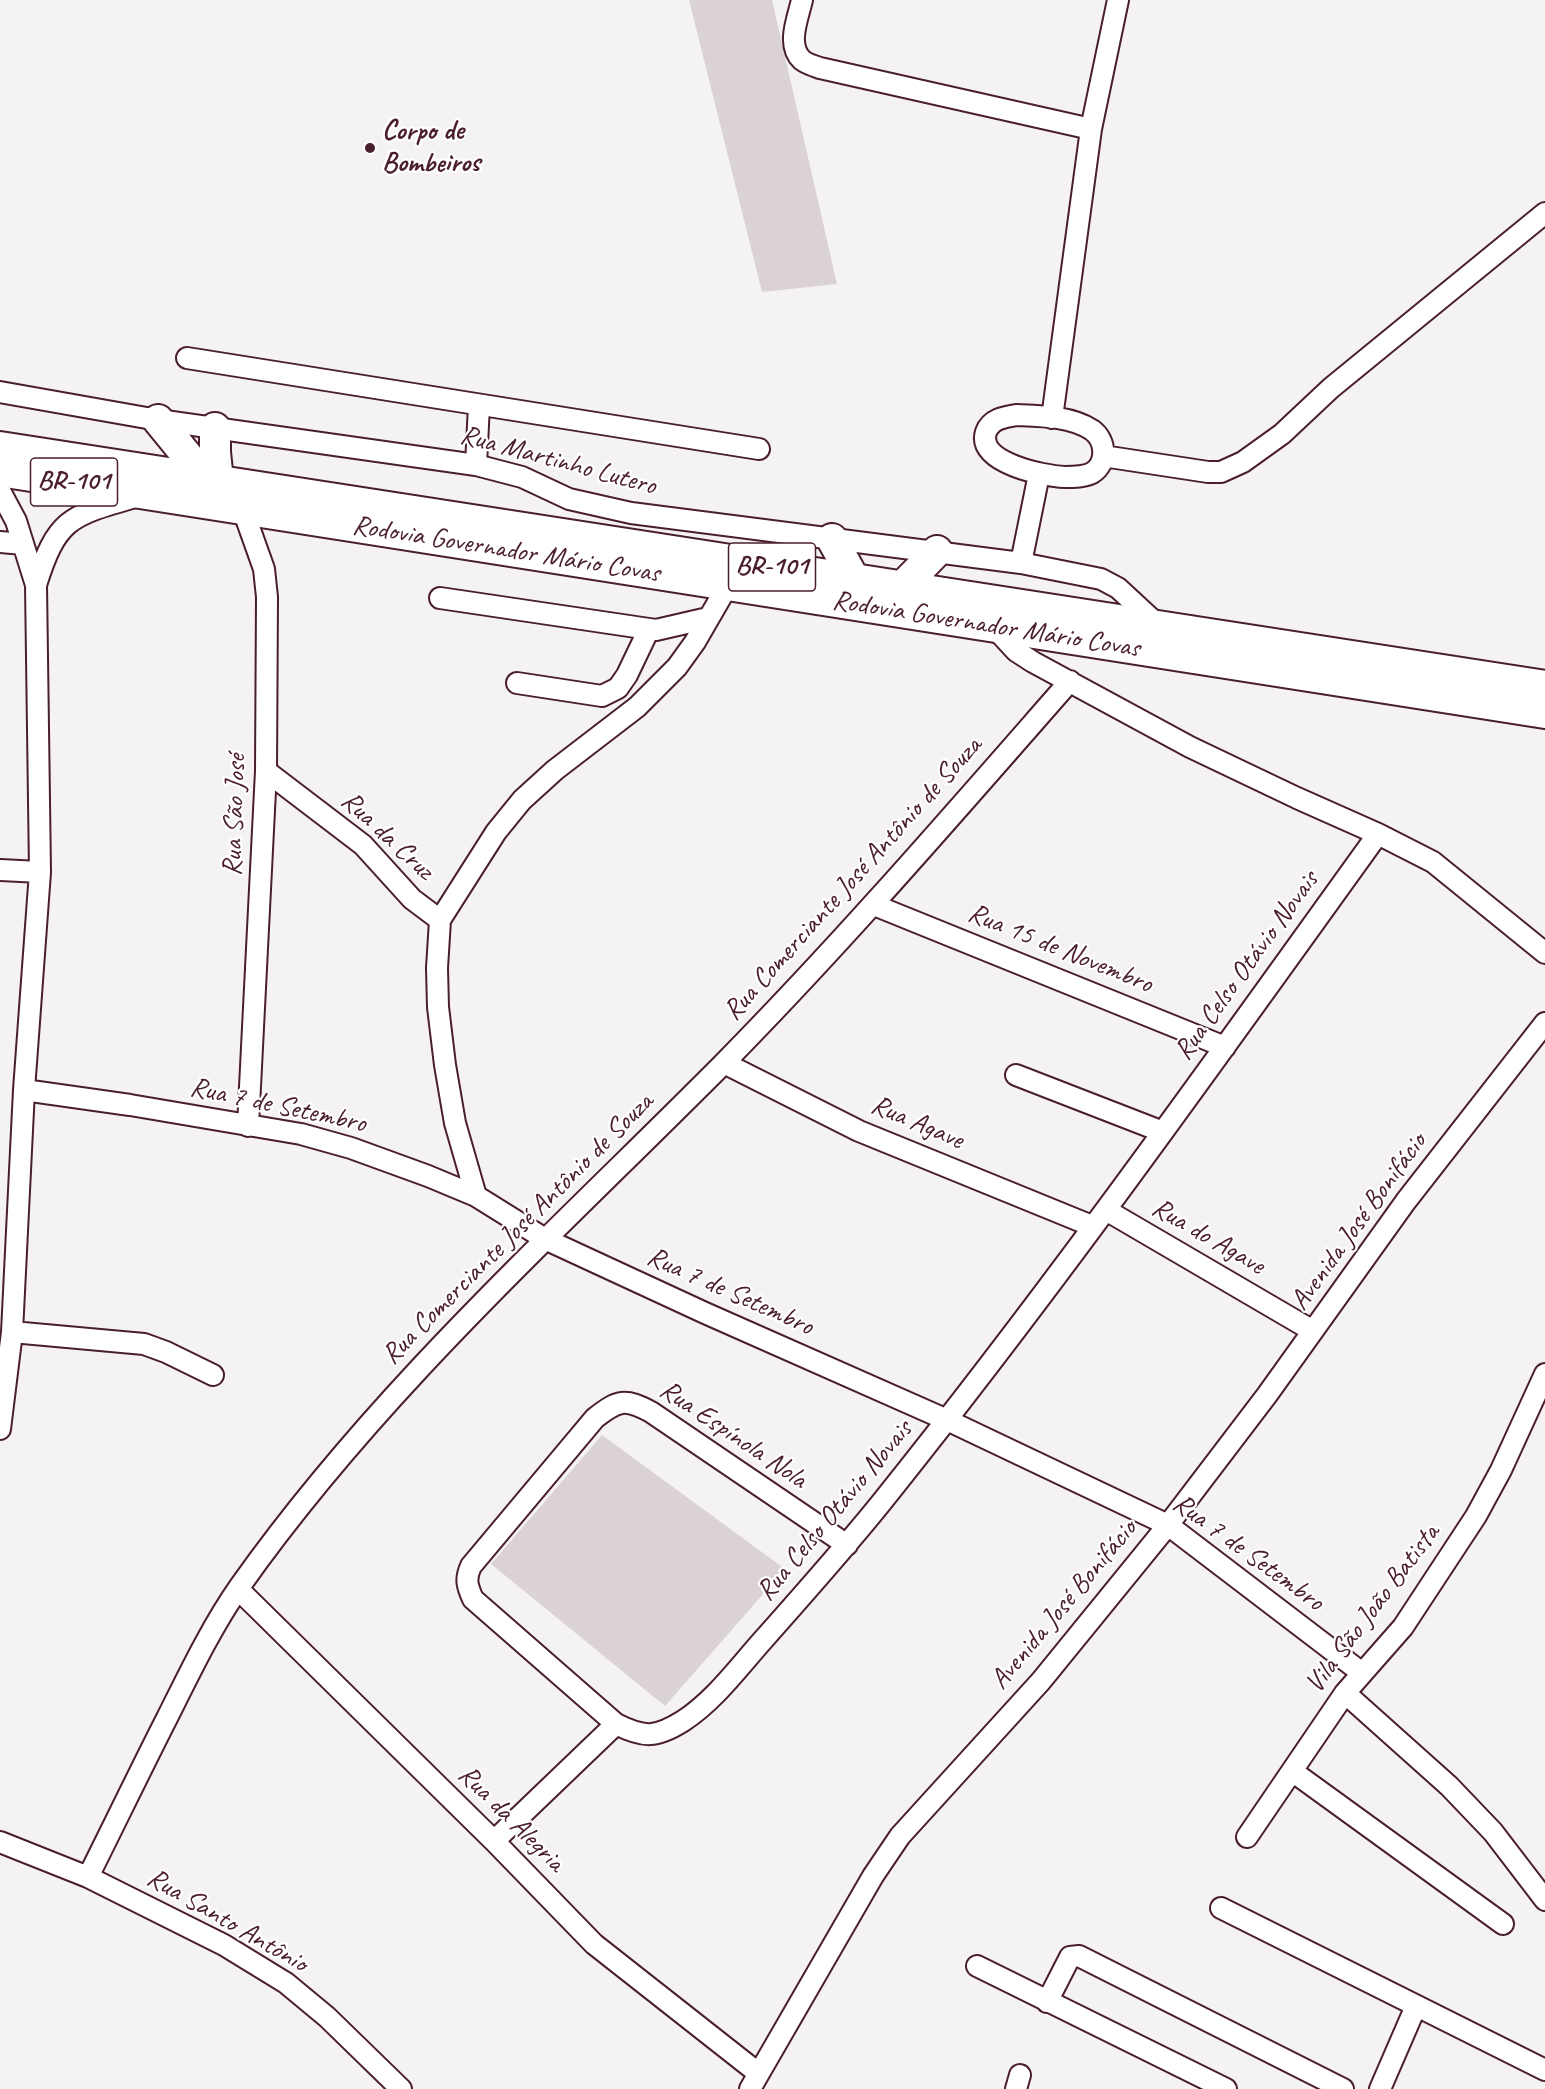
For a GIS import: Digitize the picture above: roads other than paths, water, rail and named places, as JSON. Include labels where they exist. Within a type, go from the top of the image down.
[{"type":"highway","points":[[158,420],[212,480]]},
{"type":"highway","points":[[212,480],[215,429]]},
{"type":"highway","name":"Rodovia Governador Mário Covas","points":[[0,447],[1545,686]]},
{"type":"highway","name":"Rodovia Governador Mário Covas","points":[[0,471],[1545,713]]},
{"type":"highway","points":[[832,539],[854,579]]},
{"type":"highway","points":[[902,587],[938,551]]},
{"type":"street","points":[[802,0],[794,42],[797,53],[804,61],[812,65],[1091,129]]},
{"type":"street","points":[[1052,418],[1091,129],[1118,0]]},
{"type":"street","points":[[1103,456],[1208,472],[1221,472],[1243,462],[1282,434],[1331,388],[1545,213]]},
{"type":"street","points":[[187,358],[759,449]]},
{"type":"street","name":"Rua Martinho Lutero","points":[[0,392],[215,429],[476,465],[522,477],[569,499],[598,507],[691,522],[938,551],[1021,563],[1101,579],[1118,588],[1158,625]]},
{"type":"street","points":[[476,465],[479,405]]},
{"type":"street","points":[[1016,415],[1077,423],[1093,431],[1100,438],[1103,456],[1100,465],[1085,476],[1058,477],[1039,474],[998,458],[990,452],[985,442],[986,432],[992,423],[1000,418],[1016,415]]},
{"type":"street","points":[[1021,563],[1039,474]]},
{"type":"street","points":[[0,491],[16,521],[36,585],[40,873],[24,1090],[12,1332],[0,1429]]},
{"type":"street","points":[[36,585],[44,558],[54,538],[69,521],[89,510],[148,493]]},
{"type":"street","name":"Rua São José","points":[[243,510],[264,568],[267,597],[266,771],[248,1126]]},
{"type":"street","points":[[0,542],[23,544]]},
{"type":"street","points":[[476,1196],[455,1123],[445,1065],[436,968],[440,920],[496,832],[522,800],[555,770],[637,707],[676,667],[695,642],[728,585]]},
{"type":"street","points":[[440,598],[656,630],[708,618]]},
{"type":"street","points":[[993,626],[1016,651],[1190,747],[1433,862],[1545,953]]},
{"type":"street","points":[[517,684],[602,696],[618,688],[627,675],[648,629]]},
{"type":"street","name":"Rua Comerciante José Antônio de Souza","points":[[88,1877],[197,1658],[238,1589],[306,1497],[449,1335],[724,1063],[874,905],[1070,681]]},
{"type":"street","name":"Rua da Cruz","points":[[266,771],[363,845],[412,899],[440,920]]},
{"type":"street","name":"Rua Celso Otávio Novais","points":[[473,1599],[616,1724],[634,1733],[647,1736],[663,1732],[685,1720],[714,1695],[847,1545],[947,1420],[1106,1210],[1378,834]]},
{"type":"street","points":[[0,870],[40,873]]},
{"type":"street","name":"Rua 15 de Novembro","points":[[874,905],[1225,1047]]},
{"type":"street","name":"Avenida José Bonifácio","points":[[754,2081],[873,1876],[900,1836],[1041,1681],[1168,1525],[1313,1332],[1406,1201],[1545,1023]]},
{"type":"street","name":"Rua Agave","points":[[724,1063],[860,1131],[1092,1226]]},
{"type":"street","points":[[1016,1075],[1163,1132]]},
{"type":"street","name":"Rua 7 de Setembro","points":[[24,1090],[130,1105],[301,1134],[351,1148],[476,1196],[545,1239],[947,1420],[1168,1525],[1362,1673]]},
{"type":"street","name":"Rua do Agave","points":[[1106,1210],[1313,1332]]},
{"type":"street","points":[[12,1332],[144,1344],[213,1375]]},
{"type":"street","name":"Vila São João Batista","points":[[1247,1837],[1345,1692],[1402,1627],[1476,1516],[1501,1470],[1545,1374]]},
{"type":"street","name":"Rua Espínola Nola","points":[[473,1599],[467,1586],[466,1576],[471,1566],[595,1418],[611,1406],[623,1402],[635,1404],[651,1412],[847,1545]]},
{"type":"street","name":"Rua da Alegria","points":[[238,1589],[494,1841],[594,1944],[754,2081]]},
{"type":"street","points":[[1345,1692],[1455,1792],[1493,1832],[1545,1900]]},
{"type":"street","points":[[494,1841],[616,1724]]},
{"type":"street","points":[[1292,1771],[1503,1924]]},
{"type":"street","name":"Rua Santo Antônio","points":[[0,1842],[88,1877],[225,1945],[286,1983],[327,2017],[401,2089]]},
{"type":"street","points":[[1221,1908],[1545,2070]]},
{"type":"street","points":[[1047,2002],[1070,1957],[1079,1956],[1343,2089]]},
{"type":"street","points":[[977,1966],[1226,2089]]},
{"type":"street","points":[[1380,2089],[1416,2006]]},
{"type":"place","name":"Corpo de Bombeiros","points":[[370,148]]}]
